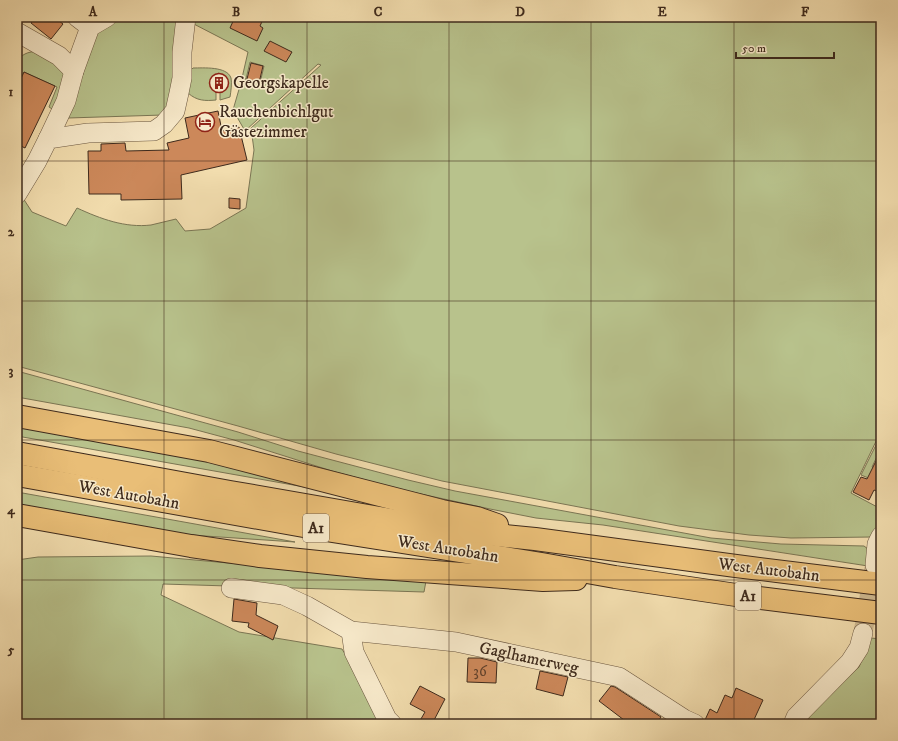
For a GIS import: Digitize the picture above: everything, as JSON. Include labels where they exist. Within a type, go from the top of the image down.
[{"type":"highway","points":[[17,416],[209,451],[442,511],[477,518],[535,538]]},
{"type":"highway","name":"West Autobahn","points":[[17,453],[408,523],[477,533],[535,538],[736,566],[878,574]]},
{"type":"highway","name":"West Autobahn","points":[[17,475],[319,528],[615,577],[736,595],[881,613]]},
{"type":"highway","points":[[23,518],[191,546],[260,556],[325,563],[543,580],[615,577]]},
{"type":"street","points":[[17,194],[37,161],[66,101],[74,72],[83,22],[107,17]]},
{"type":"street","points":[[48,139],[88,133],[154,131],[164,124],[176,111],[182,78],[182,52],[186,17]]},
{"type":"street","points":[[17,32],[59,56],[74,72]]},
{"type":"street","points":[[878,574],[877,544],[881,536]]},
{"type":"street","name":"Gaglhamerweg","points":[[231,588],[282,595],[307,606],[351,631],[456,642],[619,677],[684,719],[695,724]]},
{"type":"street","points":[[351,631],[354,652],[387,719],[392,724]]},
{"type":"street","points":[[793,724],[796,717],[850,662],[859,648],[863,633]]},
{"type":"green space","points":[[117,17],[176,17],[178,69],[171,104],[163,115],[68,118],[88,43],[100,27]]},
{"type":"green space","points":[[189,17],[881,17],[881,431],[851,493],[881,509],[881,520],[872,537],[791,538],[749,535],[679,526],[442,481],[336,454],[17,366],[17,202],[21,195],[32,212],[66,226],[77,208],[95,216],[122,224],[141,226],[176,219],[185,231],[210,229],[246,208],[254,150],[251,128],[321,65],[318,64],[245,131],[233,110],[242,79],[260,83],[264,66],[250,62],[246,79],[242,78],[248,52],[188,21]]},
{"type":"green space","points":[[40,51],[68,72],[57,112],[49,107],[57,87],[24,72],[17,87],[18,61],[25,54]]},
{"type":"green space","points":[[193,68],[214,68],[225,71],[229,74],[231,78],[230,97],[220,100],[220,89],[224,89],[225,78],[223,75],[218,73],[215,77],[214,88],[216,89],[216,100],[201,100],[191,96],[188,93],[189,72]]},
{"type":"green space","points":[[17,371],[238,432],[298,451],[455,491],[711,538],[781,544],[864,546],[872,552],[868,566],[603,525],[536,518],[490,509],[398,489],[332,471],[234,440],[189,428],[17,397]]},
{"type":"green space","points":[[17,424],[179,455],[327,491],[17,436]]},
{"type":"green space","points":[[881,435],[881,448],[872,467],[880,471],[876,481],[861,475]]},
{"type":"green space","points":[[17,492],[295,542],[190,535],[17,505]]},
{"type":"green space","points":[[151,556],[426,581],[424,592],[163,584],[161,595],[239,632],[342,649],[386,724],[17,724],[17,560],[38,557]]},
{"type":"green space","points":[[871,638],[881,639],[881,724],[803,724],[812,710],[859,667]]},
{"type":"building","points":[[36,17],[54,17],[63,24],[51,39],[31,23]]},
{"type":"building","points":[[235,17],[264,17],[260,26],[263,28],[257,41],[230,28]]},
{"type":"building","points":[[270,41],[292,52],[286,62],[264,51]]},
{"type":"building","points":[[251,63],[263,66],[259,83],[247,79]]},
{"type":"building","points":[[24,72],[55,86],[25,148],[17,144],[17,87]]},
{"type":"building","points":[[218,111],[222,131],[239,127],[247,160],[181,175],[182,199],[121,200],[121,194],[89,194],[88,151],[101,151],[101,144],[125,143],[126,151],[169,150],[167,143],[189,138],[185,118]]},
{"type":"building","points":[[229,198],[240,199],[240,209],[229,208]]},
{"type":"building","points":[[881,451],[881,493],[874,490],[869,500],[853,492],[861,477],[867,479]]},
{"type":"building","points":[[234,599],[257,603],[256,615],[278,626],[273,640],[248,627],[249,623],[232,621]]},
{"type":"building","points":[[468,658],[480,658],[497,662],[496,683],[467,682]]},
{"type":"building","points":[[540,671],[568,677],[563,696],[536,689]]},
{"type":"building","points":[[420,686],[445,699],[432,724],[418,724],[425,712],[410,704]]},
{"type":"building","points":[[611,686],[615,687],[661,717],[656,724],[621,724],[624,720],[599,701]]},
{"type":"building","points":[[736,688],[763,700],[752,724],[706,724],[705,720],[710,709],[717,713],[725,695],[732,698]]},
{"type":"tunnel","points":[[863,633],[874,568]]},
{"type":"place","name":"Georgskapelle","points":[[219,83]]},
{"type":"place","name":"Rauchenbichlgut Gästezimmer","points":[[205,122]]}]
